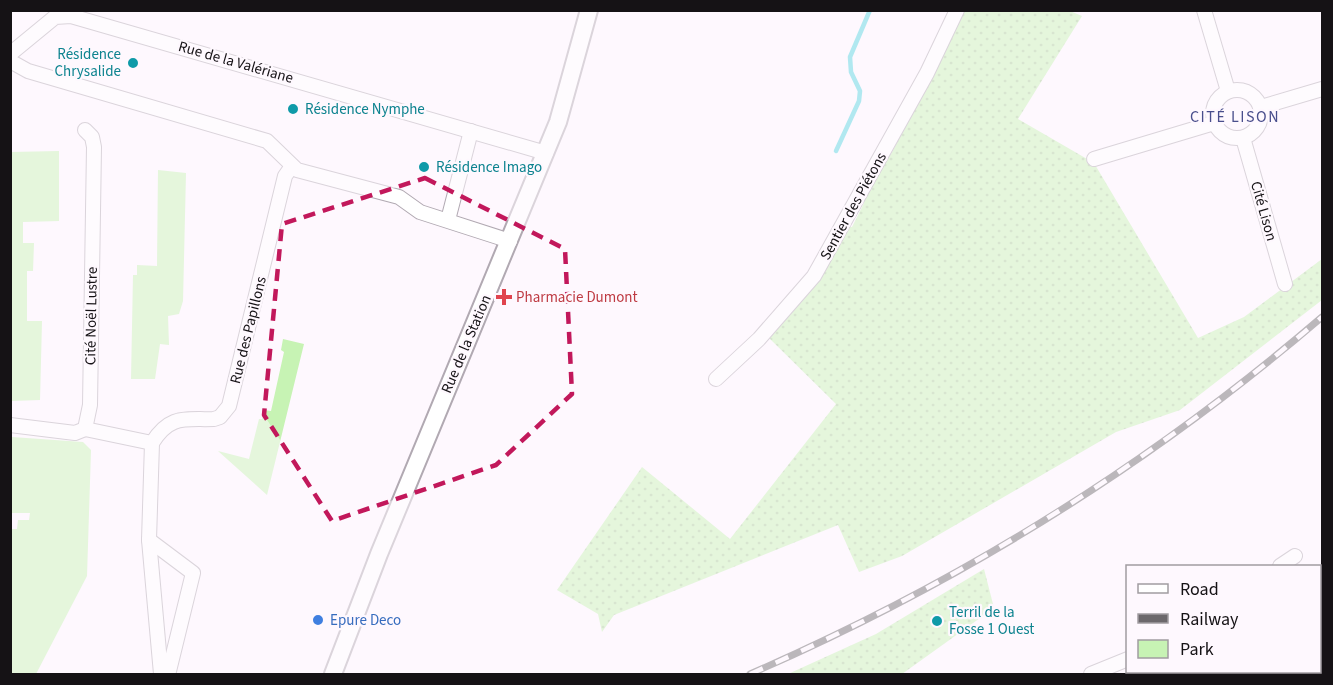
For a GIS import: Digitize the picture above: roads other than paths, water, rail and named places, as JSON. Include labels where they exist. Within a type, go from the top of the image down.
[{"type":"street","name":"Rue de la Station","points":[[333,675],[462,351],[546,153],[571,80],[589,10]]},
{"type":"street","name":"Sentier des Piétons","points":[[716,379],[759,339],[814,276],[927,73],[957,10]]},
{"type":"street","points":[[1203,10],[1228,91]]},
{"type":"street","name":"Rue de la Valériane","points":[[10,54],[55,17],[71,16],[546,153]]},
{"type":"street","points":[[10,62],[28,71],[267,141],[297,170],[399,197],[420,212],[510,241]]},
{"type":"street","points":[[1236,89],[1251,94],[1260,107],[1258,126],[1243,138],[1222,134],[1214,123],[1214,104],[1228,91],[1236,89]]},
{"type":"street","points":[[1260,107],[1323,89]]},
{"type":"street","points":[[1094,159],[1214,123]]},
{"type":"street","name":"Cité Noël Lustre","points":[[85,130],[92,137],[94,147],[90,405],[85,429]]},
{"type":"street","points":[[448,220],[471,131]]},
{"type":"street","name":"Cité Lison","points":[[1243,138],[1285,284]]},
{"type":"street","name":"Rue des Papillons","points":[[152,443],[157,434],[174,421],[182,418],[214,419],[220,417],[229,405],[285,176],[292,166]]},
{"type":"street","points":[[10,425],[75,433],[85,429],[152,443],[149,540],[162,675],[169,671],[193,573],[149,540]]},
{"type":"street","points":[[1283,565],[1295,556]]},
{"type":"street","points":[[1091,675],[1126,660]]},
{"type":"waterway","points":[[836,151],[859,101],[860,91],[851,72],[850,57],[870,10]]},
{"type":"railway","points":[[750,674],[903,601],[1050,517],[1190,422],[1322,317]]},
{"type":"place","name":"Résidence Chrysalide","points":[[133,63]]},
{"type":"place","name":"Résidence Nymphe","points":[[293,109]]},
{"type":"place","name":"Résidence Imago","points":[[424,167]]},
{"type":"place","name":"Pharmacie Dumont","points":[[504,297]]},
{"type":"place","name":"Epure Deco","points":[[318,620]]},
{"type":"place","name":"Terril de la Fosse 1 Ouest","points":[[937,621]]},
{"type":"district","name":"CITÉ LISON","points":[[1235,116]]}]
